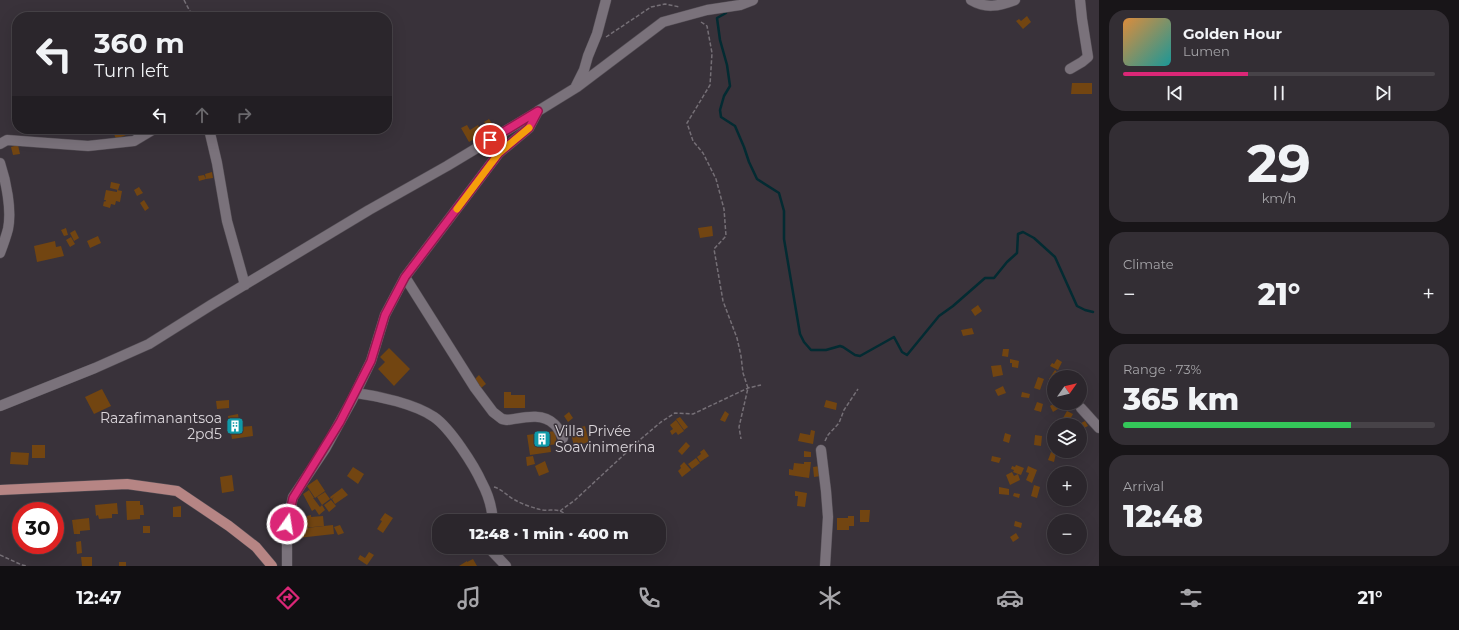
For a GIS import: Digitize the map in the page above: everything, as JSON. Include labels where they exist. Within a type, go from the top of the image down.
[{"type":"main road","points":[[0,490],[127,484],[177,491],[229,526],[256,547],[272,566]]},
{"type":"street","points":[[574,89],[584,70],[601,21],[606,0]]},
{"type":"street","points":[[0,406],[95,368],[149,344],[245,285],[574,89],[663,22],[707,10],[740,5],[753,0]]},
{"type":"street","points":[[971,0],[977,4],[990,7],[1006,4],[1015,0]]},
{"type":"street","points":[[1070,69],[1088,57],[1080,0]]},
{"type":"street","points":[[287,566],[287,524],[293,498],[325,449],[356,393],[371,361],[385,315],[405,277],[499,153],[529,128],[538,111]]},
{"type":"street","points":[[0,144],[8,140],[30,143],[88,146],[134,141],[146,134]]},
{"type":"street","points":[[210,134],[227,220],[245,285]]},
{"type":"street","points":[[0,163],[4,173],[9,210],[8,228],[0,253]]},
{"type":"street","points":[[405,277],[475,388],[494,412],[502,419],[507,420],[538,417],[547,419],[555,424],[563,438]]},
{"type":"street","points":[[356,393],[372,395],[395,401],[434,417],[448,430],[469,460],[482,483],[492,514]]},
{"type":"street","points":[[1083,410],[1099,428]]},
{"type":"street","points":[[821,450],[828,517],[825,566]]},
{"type":"street","points":[[495,554],[506,566]]},
{"type":"path","points":[[184,0],[190,12]]},
{"type":"path","points":[[593,43],[610,36],[651,7],[665,4],[683,7],[707,26],[712,53],[710,85],[688,124],[693,141],[703,153],[716,179],[724,209],[726,236],[714,249],[723,302],[737,338],[743,373],[748,388],[739,427],[741,439]]},
{"type":"path","points":[[560,511],[575,500],[647,434],[675,413],[693,414],[748,388],[761,385]]},
{"type":"path","points":[[821,450],[828,435],[836,427],[844,410],[858,389]]},
{"type":"path","points":[[482,483],[498,488],[514,500],[540,510],[556,509],[565,514]]},
{"type":"path","points":[[0,555],[27,566]]},
{"type":"building","points":[[1027,16],[1031,22],[1023,29],[1016,21],[1019,19],[1021,21]]},
{"type":"building","points":[[1072,83],[1092,83],[1092,94],[1071,94]]},
{"type":"building","points":[[489,119],[495,128],[491,131],[484,122]]},
{"type":"building","points":[[467,125],[470,130],[478,125],[483,134],[469,142],[461,128]]},
{"type":"building","points":[[114,134],[128,134],[116,139]]},
{"type":"building","points":[[18,145],[20,154],[13,155],[11,147]]},
{"type":"building","points":[[212,172],[213,178],[206,179],[205,174]]},
{"type":"building","points":[[204,175],[206,179],[199,181],[198,176]]},
{"type":"building","points":[[111,182],[120,184],[118,190],[110,188]]},
{"type":"building","points":[[139,187],[143,193],[137,196],[134,190]]},
{"type":"building","points":[[106,190],[117,192],[117,190],[122,191],[120,202],[116,201],[115,205],[111,204],[110,208],[103,206],[104,201],[105,202],[106,200],[104,200]]},
{"type":"building","points":[[144,200],[149,208],[145,211],[140,203]]},
{"type":"building","points":[[712,226],[713,236],[700,238],[698,228]]},
{"type":"building","points":[[66,228],[68,235],[64,236],[61,230]]},
{"type":"building","points":[[75,230],[79,238],[74,241],[70,233]]},
{"type":"building","points":[[98,236],[101,243],[90,248],[87,241]]},
{"type":"building","points":[[71,237],[75,244],[70,247],[66,240]]},
{"type":"building","points":[[55,241],[56,247],[61,246],[64,256],[37,262],[34,246]]},
{"type":"building","points":[[978,305],[982,311],[975,316],[971,310]]},
{"type":"building","points":[[972,328],[974,334],[963,336],[961,330]]},
{"type":"building","points":[[389,348],[410,369],[394,386],[378,369],[385,362],[380,357]]},
{"type":"building","points":[[1003,349],[1009,349],[1008,357],[1002,356]]},
{"type":"building","points":[[1010,359],[1019,361],[1018,368],[1012,367]]},
{"type":"building","points":[[1057,359],[1062,362],[1058,370],[1050,366],[1052,363],[1054,364]]},
{"type":"building","points":[[1001,365],[1003,375],[993,377],[991,366]]},
{"type":"building","points":[[479,375],[486,384],[481,388],[475,379]]},
{"type":"building","points":[[1038,377],[1044,379],[1040,390],[1034,388]]},
{"type":"building","points":[[1003,386],[1006,393],[998,396],[995,390]]},
{"type":"building","points":[[102,389],[111,406],[94,414],[85,397]]},
{"type":"building","points":[[504,392],[511,392],[511,395],[525,395],[525,408],[504,408]]},
{"type":"building","points":[[1022,392],[1030,394],[1029,398],[1021,397]]},
{"type":"building","points":[[229,400],[229,408],[217,409],[216,401]]},
{"type":"building","points":[[826,400],[837,403],[836,410],[824,407]]},
{"type":"building","points":[[1037,402],[1043,404],[1041,412],[1034,410]]},
{"type":"building","points":[[725,411],[729,414],[725,422],[720,420]]},
{"type":"building","points":[[1067,411],[1073,414],[1071,418],[1063,418]]},
{"type":"building","points":[[569,412],[573,418],[568,422],[564,416]]},
{"type":"building","name":"Razafimanantsoa 2pd5","points":[[238,414],[240,427],[252,426],[253,436],[232,439],[228,416]]},
{"type":"building","points":[[680,417],[688,427],[684,430],[676,419]]},
{"type":"building","points":[[676,420],[684,431],[678,435],[676,432],[672,435],[670,431],[673,429],[670,425]]},
{"type":"building","points":[[585,426],[589,442],[574,446],[570,430]]},
{"type":"building","points":[[811,430],[815,431],[813,444],[798,441],[800,433],[810,435]]},
{"type":"building","name":"Villa Privée Soavinimerina","points":[[555,431],[557,444],[550,445],[551,452],[530,455],[527,435]]},
{"type":"building","points":[[1005,433],[1011,435],[1009,443],[1003,441]]},
{"type":"building","points":[[1035,435],[1042,436],[1041,446],[1034,445]]},
{"type":"building","points":[[686,442],[690,446],[682,455],[678,451]]},
{"type":"building","points":[[32,445],[45,445],[45,458],[32,458]]},
{"type":"building","points":[[704,449],[709,456],[700,462],[697,457]]},
{"type":"building","points":[[804,451],[811,452],[811,457],[804,457]]},
{"type":"building","points":[[11,452],[29,453],[28,465],[10,464]]},
{"type":"building","points":[[533,456],[535,464],[527,466],[526,457]]},
{"type":"building","points":[[992,456],[1001,458],[999,463],[991,461]]},
{"type":"building","points":[[696,458],[700,463],[692,469],[688,464]]},
{"type":"building","points":[[1049,458],[1055,458],[1054,462],[1048,460]]},
{"type":"building","points":[[545,461],[549,472],[539,476],[535,466]]},
{"type":"building","points":[[684,462],[691,470],[682,477],[678,471]]},
{"type":"building","points":[[804,462],[811,462],[809,478],[789,475],[789,469],[793,470],[794,463],[804,464]]},
{"type":"building","points":[[1016,465],[1024,468],[1021,475],[1013,472],[1014,470],[1011,469],[1012,466],[1015,467]]},
{"type":"building","points":[[820,466],[821,476],[814,477],[813,467]]},
{"type":"building","points":[[1028,466],[1037,470],[1032,483],[1026,480],[1029,473],[1026,472]]},
{"type":"building","points":[[353,467],[364,474],[358,484],[347,476]]},
{"type":"building","points":[[1012,472],[1014,476],[1018,474],[1020,480],[1010,485],[1006,475]]},
{"type":"building","points":[[232,475],[234,491],[222,493],[220,477]]},
{"type":"building","points":[[317,479],[325,491],[315,498],[307,486]]},
{"type":"building","points":[[1034,485],[1040,487],[1037,498],[1031,496]]},
{"type":"building","points":[[999,487],[1009,489],[1009,495],[999,494]]},
{"type":"building","points":[[342,488],[348,495],[335,504],[332,499],[334,497],[331,499],[330,497]]},
{"type":"building","points":[[309,490],[314,498],[313,499],[320,507],[322,505],[325,510],[319,515],[315,509],[312,511],[303,494]]},
{"type":"building","points":[[795,491],[807,493],[805,507],[797,506],[798,496],[795,496]]},
{"type":"building","points":[[325,492],[330,499],[322,505],[317,497]]},
{"type":"building","points":[[1014,493],[1020,494],[1019,498],[1013,496]]},
{"type":"building","points":[[331,500],[336,506],[329,512],[324,505]]},
{"type":"building","points":[[126,501],[140,501],[140,505],[143,505],[144,515],[140,515],[140,519],[127,520]]},
{"type":"building","points":[[117,503],[118,514],[112,514],[112,518],[99,519],[98,515],[96,516],[95,505]]},
{"type":"building","points":[[181,506],[181,517],[173,517],[173,507]]},
{"type":"building","points":[[860,510],[870,510],[869,522],[860,522]]},
{"type":"building","points":[[385,513],[393,518],[383,533],[377,529],[382,521],[380,520]]},
{"type":"building","points":[[311,515],[311,517],[323,516],[324,526],[302,528],[303,518],[307,518],[307,516]]},
{"type":"building","points":[[848,516],[854,516],[854,526],[849,526],[849,530],[837,530],[837,518],[848,518]]},
{"type":"building","points":[[89,518],[90,530],[80,531],[80,534],[74,534],[72,520]]},
{"type":"building","points":[[1015,521],[1022,523],[1021,528],[1014,526]]},
{"type":"building","points":[[333,525],[334,534],[289,539],[288,530]]},
{"type":"building","points":[[340,525],[344,533],[338,535],[334,527]]},
{"type":"building","points":[[143,526],[150,526],[150,533],[143,533]]},
{"type":"building","points":[[1016,533],[1019,538],[1013,542],[1010,537]]},
{"type":"building","points":[[81,541],[82,553],[77,554],[76,542]]},
{"type":"building","points":[[369,552],[374,555],[367,565],[358,559],[360,555],[365,558]]},
{"type":"building","points":[[81,557],[92,557],[92,566],[82,566]]},
{"type":"building","points":[[473,559],[477,566],[459,566],[467,561]]},
{"type":"building","points":[[119,562],[126,562],[126,566],[119,566]]},
{"type":"waterway","points":[[726,13],[717,18],[730,86],[724,96],[720,110],[721,117],[735,126],[757,179],[779,193],[784,211],[784,239],[800,334],[804,342],[811,350],[826,350],[840,346],[855,355],[860,356],[894,337],[902,352],[907,355],[939,316],[953,306],[985,278],[994,278],[1007,262],[1017,253],[1018,234],[1023,232],[1034,238],[1055,257],[1077,306],[1093,312]]},
{"type":"slow traffic","points":[[457,209],[499,153],[529,128]]},
{"type":"place","name":"Razafimanantsoa 2pd5","points":[[235,426]]},
{"type":"place","name":"Villa Privée Soavinimerina","points":[[542,439]]},
{"type":"route","points":[[287,524],[293,498],[325,449],[352,400],[371,361],[385,315],[405,277],[499,153],[529,128],[538,111],[490,140]]}]
